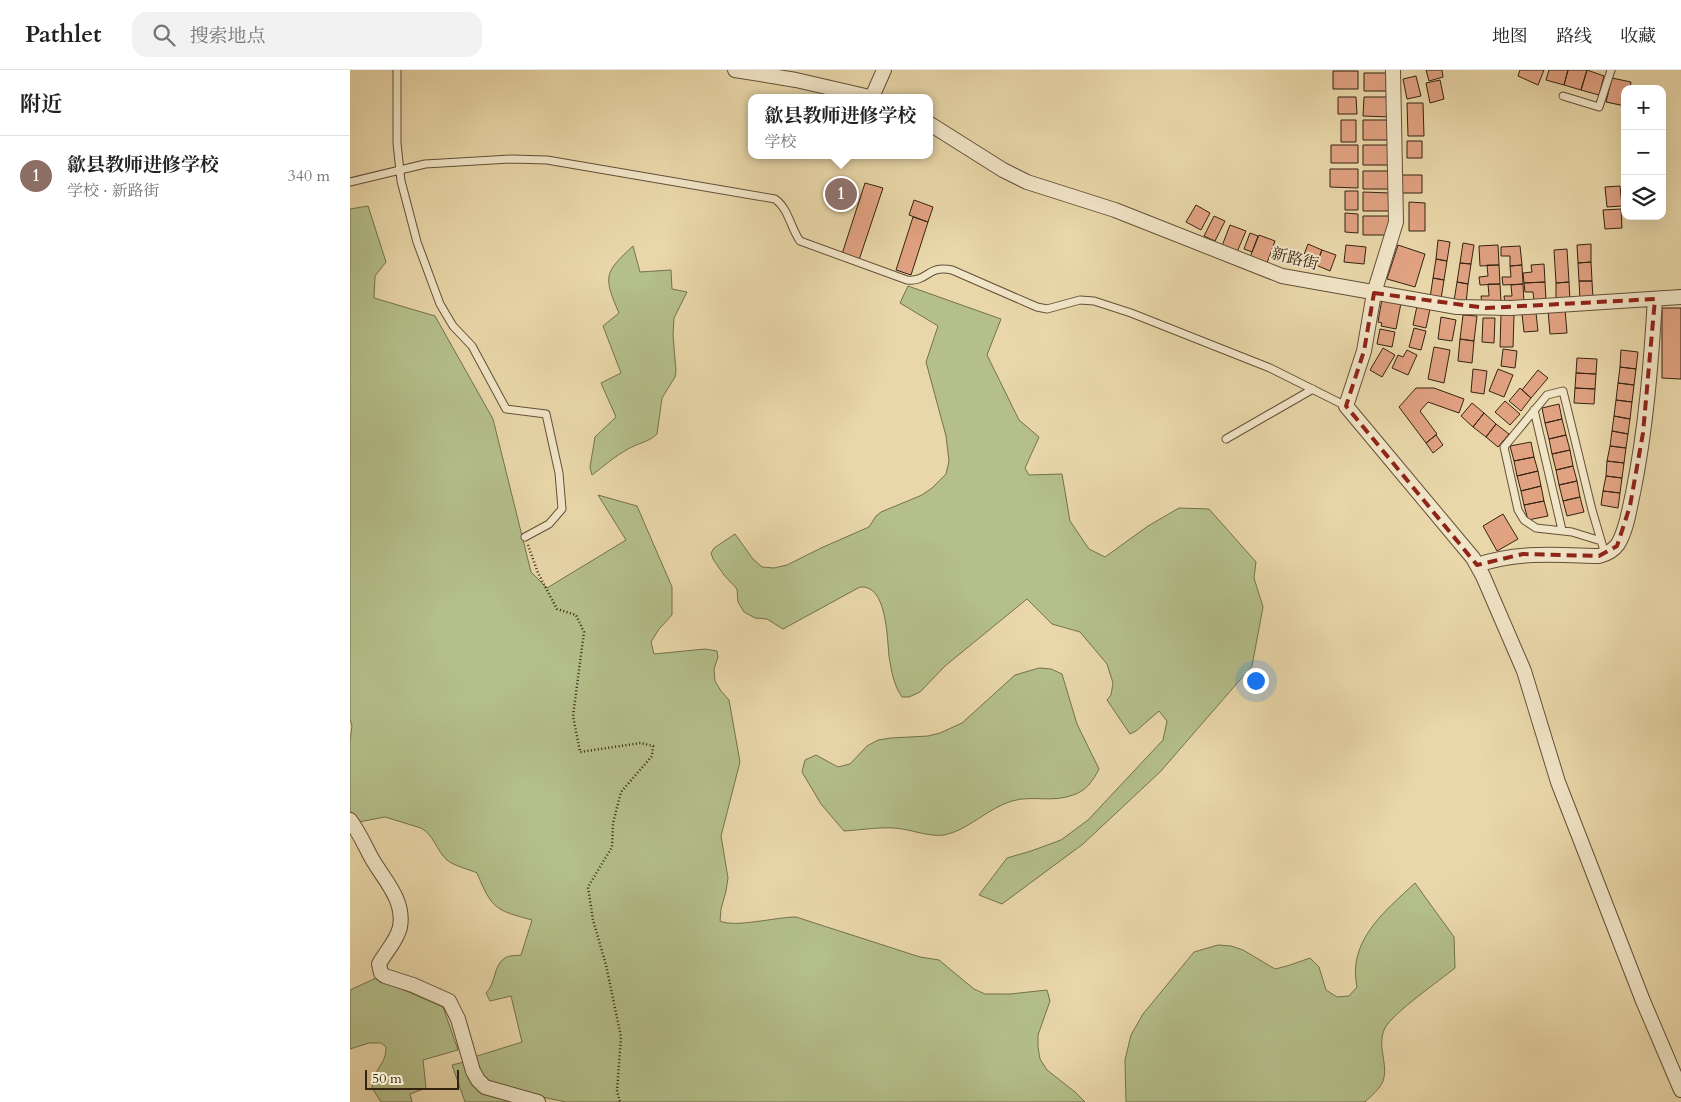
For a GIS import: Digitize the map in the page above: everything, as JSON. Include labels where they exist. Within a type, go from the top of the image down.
[{"type":"street","points":[[735,70],[796,80],[859,94]]},
{"type":"street","points":[[874,94],[884,70]]},
{"type":"street","points":[[1393,70],[1396,222],[1374,293],[1364,351],[1346,406],[1474,558],[1524,671],[1558,782],[1643,1001],[1681,1090]]},
{"type":"street","name":"新路街","points":[[933,126],[1003,170],[1027,182],[1115,210],[1282,276],[1457,307],[1511,308],[1681,297]]},
{"type":"street","points":[[1477,565],[1523,554],[1599,556],[1603,548],[1617,546],[1623,534],[1636,478],[1648,388],[1655,299]]},
{"type":"street","points":[[350,820],[362,838],[373,862],[389,884],[398,901],[401,915],[399,932],[379,964],[382,973],[385,976],[413,984],[448,1001],[458,1019],[473,1071],[485,1087],[538,1102]]},
{"type":"lane","points":[[397,70],[397,143],[401,181],[417,242],[440,304],[453,326],[472,346],[506,409],[546,414],[560,473],[562,509],[549,524],[525,537]]},
{"type":"lane","points":[[1563,96],[1599,107],[1611,70]]},
{"type":"lane","points":[[350,182],[425,164],[512,159],[547,160],[775,199],[783,205],[794,233],[800,241],[907,280],[916,281],[932,270],[942,268],[952,270],[1037,307],[1046,309],[1075,300],[1094,302],[1131,312],[1270,368],[1346,406]]},
{"type":"lane","points":[[1226,439],[1313,389]]},
{"type":"lane","points":[[1563,391],[1603,548],[1590,537],[1562,530],[1536,528],[1524,520],[1518,510],[1504,447],[1547,395],[1563,391]]},
{"type":"lane","points":[[1534,410],[1562,530]]},
{"type":"path","points":[[525,537],[538,572],[557,609],[576,615],[584,632],[573,716],[580,752],[641,743],[653,746],[652,756],[622,792],[613,824],[612,847],[588,888],[593,920],[606,965],[622,1037],[617,1091],[620,1102]]},
{"type":"highlighted area","points":[[1374,293],[1486,308],[1655,299],[1643,433],[1630,506],[1617,546],[1599,556],[1523,554],[1477,565],[1346,406],[1364,351]]},
{"type":"green space","points":[[368,206],[386,262],[375,276],[374,298],[435,316],[493,419],[531,572],[547,588],[626,540],[598,495],[637,506],[672,587],[672,615],[659,629],[651,642],[654,654],[705,649],[717,651],[718,657],[714,669],[715,681],[729,700],[740,762],[721,836],[728,878],[720,921],[745,923],[796,917],[920,957],[939,960],[974,989],[985,994],[1010,994],[1047,990],[1050,1001],[1038,1035],[1040,1059],[1047,1070],[1085,1102],[566,1102],[499,1088],[482,1079],[474,1057],[522,1042],[511,996],[490,1001],[486,993],[492,985],[496,970],[501,961],[508,956],[521,955],[532,920],[510,914],[496,906],[491,901],[477,873],[457,866],[447,860],[429,835],[421,828],[385,817],[359,822],[350,811],[350,741],[352,726],[350,719],[350,209]]},
{"type":"green space","points":[[633,246],[640,272],[671,270],[672,289],[687,292],[674,318],[675,377],[662,398],[657,434],[623,452],[592,475],[590,467],[595,437],[616,417],[601,383],[621,373],[603,326],[619,313],[610,291],[609,276],[616,263]]},
{"type":"green space","points":[[908,286],[1001,319],[987,355],[1019,420],[1039,437],[1025,468],[1029,475],[1062,474],[1070,521],[1089,549],[1105,557],[1148,526],[1179,508],[1209,509],[1256,562],[1254,578],[1263,607],[1252,666],[1161,771],[1083,844],[1002,904],[979,895],[1007,858],[1061,840],[1088,820],[1163,740],[1167,721],[1159,711],[1130,734],[1107,700],[1111,695],[1113,683],[1107,664],[1080,632],[1052,624],[1027,599],[945,666],[920,692],[909,697],[902,697],[892,672],[881,603],[876,594],[869,588],[860,587],[783,629],[767,619],[755,618],[744,612],[738,602],[737,589],[724,575],[711,553],[714,548],[735,534],[753,559],[762,567],[774,568],[787,565],[869,527],[881,512],[922,495],[946,474],[949,461],[946,436],[926,362],[938,326],[900,303]]},
{"type":"green space","points":[[1039,668],[1051,669],[1062,674],[1077,724],[1099,769],[1089,785],[1078,793],[1058,798],[1012,801],[1003,804],[953,833],[944,835],[931,835],[894,828],[844,831],[821,804],[802,772],[805,760],[816,755],[838,767],[850,764],[867,746],[878,740],[928,736],[940,733],[962,723],[1015,675]]},
{"type":"green space","points":[[1415,883],[1454,937],[1455,968],[1407,1005],[1385,1028],[1382,1041],[1385,1068],[1383,1081],[1378,1090],[1365,1102],[1126,1102],[1125,1060],[1131,1035],[1143,1014],[1194,952],[1218,945],[1231,946],[1243,950],[1275,969],[1310,958],[1319,967],[1326,990],[1337,997],[1349,996],[1357,987],[1355,970],[1363,941],[1381,916]]},
{"type":"green space","points":[[376,978],[443,1007],[458,1050],[423,1060],[426,1088],[410,1094],[412,1102],[381,1102],[372,1088],[374,1077],[384,1059],[386,1047],[381,1043],[369,1043],[350,1049],[350,990]]},
{"type":"green space","points":[[464,1062],[477,1088],[493,1097],[520,1102],[465,1102],[452,1065]]},
{"type":"building","points":[[1426,70],[1442,70],[1443,77],[1429,81]]},
{"type":"building","points":[[1520,70],[1544,70],[1538,85],[1518,76]]},
{"type":"building","points":[[1549,70],[1568,70],[1564,85],[1546,80]]},
{"type":"building","points":[[1568,70],[1587,70],[1581,90],[1564,85]]},
{"type":"building","points":[[1587,70],[1604,76],[1599,95],[1581,90]]},
{"type":"building","points":[[1333,71],[1358,71],[1358,89],[1333,89]]},
{"type":"building","points":[[1364,73],[1391,73],[1391,91],[1364,91]]},
{"type":"building","points":[[1416,76],[1421,96],[1407,99],[1403,79]]},
{"type":"building","points":[[1612,78],[1631,82],[1631,85],[1621,85],[1621,105],[1606,102]]},
{"type":"building","points":[[1440,80],[1444,99],[1430,103],[1426,83]]},
{"type":"building","points":[[1338,97],[1356,97],[1357,114],[1338,114]]},
{"type":"building","points":[[1364,97],[1391,97],[1391,117],[1363,116]]},
{"type":"building","points":[[1407,103],[1423,103],[1424,136],[1408,136]]},
{"type":"building","points":[[1341,120],[1356,120],[1356,142],[1341,142]]},
{"type":"building","points":[[1363,120],[1391,120],[1391,140],[1363,140]]},
{"type":"building","points":[[1407,141],[1422,141],[1422,158],[1407,158]]},
{"type":"building","points":[[1331,145],[1358,145],[1358,163],[1331,163]]},
{"type":"building","points":[[1363,145],[1391,145],[1391,165],[1363,165]]},
{"type":"building","points":[[1330,169],[1358,169],[1358,188],[1330,187]]},
{"type":"building","points":[[1363,171],[1390,171],[1390,189],[1363,189]]},
{"type":"building","points":[[1399,175],[1422,175],[1422,193],[1399,193]]},
{"type":"building","points":[[865,183],[883,188],[859,260],[842,254]]},
{"type":"building","points":[[1620,186],[1621,206],[1607,207],[1605,187]]},
{"type":"building","points":[[1345,191],[1358,191],[1358,210],[1345,210]]},
{"type":"building","points":[[1363,192],[1390,193],[1390,211],[1363,211]]},
{"type":"building","points":[[914,200],[933,207],[928,222],[909,215]]},
{"type":"building","points":[[1409,202],[1425,203],[1425,231],[1409,231]]},
{"type":"building","points":[[1196,205],[1210,213],[1201,230],[1186,222]]},
{"type":"building","points":[[1621,209],[1622,228],[1605,229],[1603,210]]},
{"type":"building","points":[[1345,213],[1358,214],[1358,233],[1345,232]]},
{"type":"building","points":[[1214,216],[1225,221],[1215,241],[1204,236]]},
{"type":"building","points":[[1363,216],[1390,216],[1390,235],[1363,235]]},
{"type":"building","points":[[913,217],[928,222],[911,275],[896,270]]},
{"type":"building","points":[[1230,225],[1246,231],[1237,252],[1222,246]]},
{"type":"building","points":[[1250,233],[1258,236],[1252,252],[1244,249]]},
{"type":"building","points":[[1259,235],[1275,241],[1267,263],[1250,257]]},
{"type":"building","points":[[1438,240],[1450,242],[1447,261],[1436,259]]},
{"type":"building","points":[[1463,243],[1474,245],[1471,264],[1460,263]]},
{"type":"building","points":[[1308,244],[1322,250],[1316,265],[1302,260]]},
{"type":"building","points":[[1591,244],[1591,262],[1578,263],[1577,245]]},
{"type":"building","points":[[1346,245],[1366,247],[1364,264],[1344,262]]},
{"type":"building","points":[[1398,245],[1425,254],[1415,287],[1387,279]]},
{"type":"building","points":[[1498,245],[1499,265],[1480,266],[1479,246]]},
{"type":"building","points":[[1520,246],[1522,265],[1510,266],[1510,256],[1501,256],[1501,247]]},
{"type":"building","points":[[1567,249],[1569,282],[1556,283],[1554,250]]},
{"type":"building","points":[[1322,250],[1336,255],[1330,271],[1316,265]]},
{"type":"building","points":[[1436,259],[1447,261],[1444,280],[1433,278]]},
{"type":"building","points":[[1591,262],[1592,281],[1579,281],[1578,263]]},
{"type":"building","points":[[1460,263],[1471,264],[1468,284],[1457,282]]},
{"type":"building","points":[[1544,264],[1545,282],[1524,283],[1523,273],[1532,272],[1531,265]]},
{"type":"building","points":[[1487,265],[1499,265],[1500,284],[1480,285],[1479,277],[1488,276]]},
{"type":"building","points":[[1522,265],[1523,284],[1503,285],[1502,277],[1511,277],[1510,266]]},
{"type":"building","points":[[1433,278],[1444,280],[1441,299],[1430,298]]},
{"type":"building","points":[[1579,281],[1592,281],[1593,299],[1580,300]]},
{"type":"building","points":[[1457,282],[1468,284],[1466,303],[1454,301]]},
{"type":"building","points":[[1545,282],[1546,300],[1534,301],[1533,292],[1525,292],[1524,283]]},
{"type":"building","points":[[1569,282],[1570,300],[1556,301],[1556,283]]},
{"type":"building","points":[[1488,284],[1500,284],[1501,302],[1482,304],[1481,296],[1489,296]]},
{"type":"building","points":[[1523,284],[1524,303],[1505,304],[1504,296],[1512,296],[1511,285]]},
{"type":"building","points":[[1382,299],[1401,303],[1396,329],[1381,326],[1382,323],[1378,322]]},
{"type":"building","points":[[1417,306],[1430,309],[1426,328],[1413,325]]},
{"type":"building","points":[[1662,308],[1681,308],[1681,379],[1662,378]]},
{"type":"building","points":[[1565,309],[1567,333],[1550,334],[1548,310]]},
{"type":"building","points":[[1536,313],[1538,331],[1524,332],[1522,314]]},
{"type":"building","points":[[1463,315],[1477,316],[1474,341],[1460,339]]},
{"type":"building","points":[[1501,315],[1514,315],[1513,347],[1500,347]]},
{"type":"building","points":[[1441,317],[1456,320],[1452,341],[1438,339]]},
{"type":"building","points":[[1483,318],[1495,318],[1494,343],[1482,342]]},
{"type":"building","points":[[1414,328],[1426,331],[1421,350],[1409,347]]},
{"type":"building","points":[[1380,329],[1395,332],[1392,347],[1377,344]]},
{"type":"building","points":[[1460,339],[1474,341],[1472,363],[1458,361]]},
{"type":"building","points":[[1434,347],[1450,350],[1444,383],[1428,379]]},
{"type":"building","points":[[1383,348],[1395,355],[1382,377],[1370,370]]},
{"type":"building","points":[[1503,349],[1517,351],[1515,368],[1501,366]]},
{"type":"building","points":[[1407,350],[1417,355],[1408,375],[1392,368],[1398,355],[1403,357]]},
{"type":"building","points":[[1621,350],[1638,352],[1636,369],[1620,367]]},
{"type":"building","points":[[1577,358],[1597,359],[1596,374],[1576,373]]},
{"type":"building","points":[[1620,367],[1636,369],[1634,385],[1618,383]]},
{"type":"building","points":[[1473,369],[1487,371],[1484,394],[1471,392]]},
{"type":"building","points":[[1498,369],[1513,375],[1504,397],[1489,391]]},
{"type":"building","points":[[1538,370],[1548,378],[1531,398],[1522,390]]},
{"type":"building","points":[[1576,373],[1596,374],[1595,389],[1575,388]]},
{"type":"building","points":[[1618,383],[1634,385],[1632,402],[1616,400]]},
{"type":"building","points":[[1416,388],[1434,388],[1464,399],[1459,413],[1428,402],[1420,411],[1437,434],[1426,443],[1399,407]]},
{"type":"building","points":[[1520,388],[1531,398],[1521,411],[1509,401]]},
{"type":"building","points":[[1575,388],[1595,389],[1594,404],[1574,403]]},
{"type":"building","points":[[1616,400],[1632,402],[1630,419],[1614,416]]},
{"type":"building","points":[[1505,401],[1520,414],[1510,425],[1495,412]]},
{"type":"building","points":[[1472,403],[1484,413],[1473,427],[1461,416]]},
{"type":"building","points":[[1559,404],[1562,419],[1545,423],[1542,408]]},
{"type":"building","points":[[1484,413],[1496,424],[1486,437],[1473,427]]},
{"type":"building","points":[[1614,416],[1630,419],[1628,434],[1612,431]]},
{"type":"building","points":[[1562,419],[1566,435],[1549,439],[1545,423]]},
{"type":"building","points":[[1496,424],[1509,434],[1498,447],[1486,437]]},
{"type":"building","points":[[1612,431],[1628,434],[1626,448],[1610,446]]},
{"type":"building","points":[[1436,435],[1443,445],[1433,453],[1426,443]]},
{"type":"building","points":[[1566,435],[1570,450],[1552,454],[1549,439]]},
{"type":"building","points":[[1531,442],[1534,457],[1514,461],[1510,446]]},
{"type":"building","points":[[1610,446],[1626,448],[1624,463],[1607,461]]},
{"type":"building","points":[[1570,450],[1573,466],[1556,470],[1552,454]]},
{"type":"building","points":[[1534,457],[1538,471],[1517,476],[1514,461]]},
{"type":"building","points":[[1607,461],[1624,463],[1622,478],[1606,476]]},
{"type":"building","points":[[1573,466],[1577,481],[1559,485],[1556,470]]},
{"type":"building","points":[[1538,471],[1541,486],[1521,491],[1517,476]]},
{"type":"building","points":[[1606,476],[1622,478],[1620,493],[1603,491]]},
{"type":"building","points":[[1577,481],[1580,497],[1563,501],[1559,485]]},
{"type":"building","points":[[1541,486],[1544,501],[1524,505],[1521,491]]},
{"type":"building","points":[[1603,491],[1620,493],[1618,508],[1601,505]]},
{"type":"building","points":[[1580,497],[1584,512],[1567,516],[1563,501]]},
{"type":"building","points":[[1544,501],[1548,516],[1528,520],[1524,505]]},
{"type":"building","points":[[1503,514],[1518,539],[1497,551],[1483,526]]},
{"type":"place","name":"歙县教师进修学校","points":[[841,194]]}]
